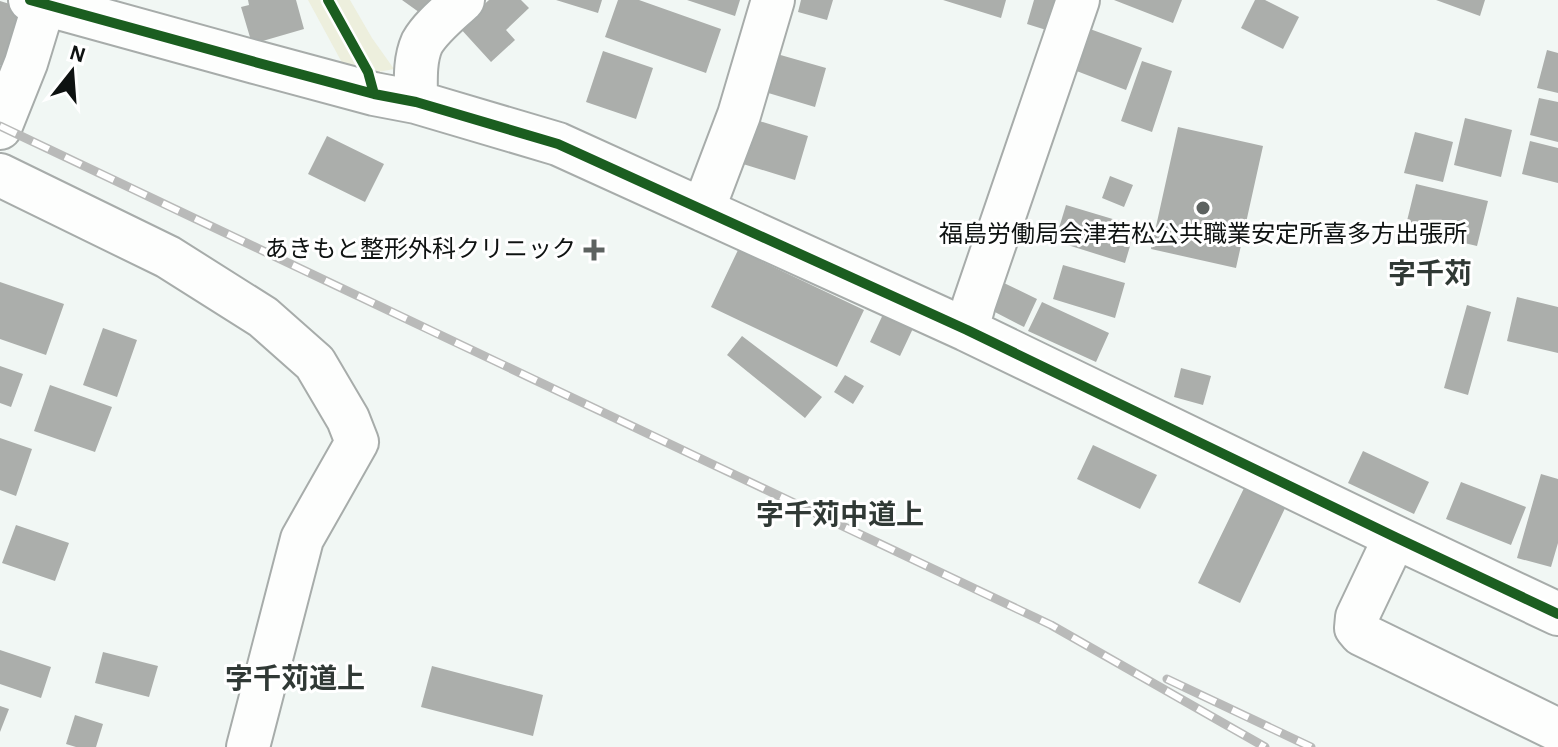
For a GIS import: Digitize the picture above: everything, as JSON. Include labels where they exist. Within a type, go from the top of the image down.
[{"type":"street","points":[[416,102],[417,60],[423,42],[463,0]]},
{"type":"street","points":[[703,210],[739,115],[773,0]]},
{"type":"street","points":[[967,330],[1078,0]]},
{"type":"street","points":[[0,128],[54,4],[374,94],[416,102],[558,144],[967,330],[1558,614]]},
{"type":"street","points":[[0,175],[168,257],[263,317],[315,363],[348,419],[357,442],[302,539],[248,747]]},
{"type":"street","points":[[1395,537],[1357,617],[1356,628],[1361,634],[1558,730]]},
{"type":"green space","points":[[308,0],[350,0],[394,69],[379,72],[346,70]]},
{"type":"building","points":[[248,0],[296,0],[304,29],[252,44],[241,7],[249,5]]},
{"type":"building","points":[[402,0],[433,0],[423,15]]},
{"type":"building","points":[[489,0],[521,0],[529,8],[506,30],[515,40],[491,62],[459,27]]},
{"type":"building","points":[[556,0],[602,0],[598,13]]},
{"type":"building","points":[[618,0],[639,0],[721,29],[706,73],[605,37]]},
{"type":"building","points":[[687,0],[740,0],[735,16]]},
{"type":"building","points":[[801,0],[833,0],[827,20],[798,12]]},
{"type":"building","points":[[943,0],[1006,0],[1001,18]]},
{"type":"building","points":[[1034,0],[1066,0],[1056,33],[1027,24]]},
{"type":"building","points":[[1114,0],[1182,0],[1173,23]]},
{"type":"building","points":[[1255,0],[1265,0],[1299,17],[1283,49],[1241,28]]},
{"type":"building","points":[[1436,0],[1485,0],[1480,16]]},
{"type":"building","points":[[0,1],[13,5],[21,14],[5,66],[0,65]]},
{"type":"building","points":[[1090,29],[1142,48],[1126,90],[1074,70]]},
{"type":"building","points":[[1547,50],[1558,53],[1558,93],[1537,88]]},
{"type":"building","points":[[603,51],[653,68],[636,119],[586,102]]},
{"type":"building","points":[[777,54],[826,68],[815,107],[765,92]]},
{"type":"building","points":[[1142,61],[1172,71],[1152,132],[1121,121]]},
{"type":"building","points":[[1539,98],[1558,102],[1558,142],[1530,135]]},
{"type":"building","points":[[1465,118],[1512,130],[1501,177],[1454,165]]},
{"type":"building","points":[[756,120],[808,136],[795,180],[743,164]]},
{"type":"building","points":[[1178,127],[1263,146],[1236,268],[1151,249]]},
{"type":"building","points":[[1415,132],[1453,142],[1443,182],[1404,173]]},
{"type":"building","points":[[327,136],[384,164],[365,202],[308,174]]},
{"type":"building","points":[[1530,141],[1558,148],[1558,183],[1522,174]]},
{"type":"building","points":[[1110,176],[1133,185],[1124,207],[1102,198]]},
{"type":"building","points":[[1416,184],[1488,201],[1477,246],[1405,229]]},
{"type":"building","points":[[1066,205],[1136,226],[1125,263],[1055,241]]},
{"type":"building","points":[[738,250],[864,310],[837,367],[711,307]]},
{"type":"building","points":[[1063,265],[1125,283],[1115,318],[1053,299]]},
{"type":"building","points":[[0,282],[64,304],[46,355],[0,339]]},
{"type":"building","points":[[1004,283],[1037,299],[1024,327],[991,310]]},
{"type":"building","points":[[1517,297],[1558,307],[1558,353],[1507,341]]},
{"type":"building","points":[[1042,302],[1109,333],[1096,362],[1028,331]]},
{"type":"building","points":[[1467,305],[1491,312],[1468,395],[1444,388]]},
{"type":"building","points":[[887,306],[917,320],[900,356],[870,342]]},
{"type":"building","points":[[103,328],[137,340],[117,397],[83,385]]},
{"type":"building","points":[[742,336],[822,397],[805,418],[727,355]]},
{"type":"building","points":[[0,366],[23,374],[11,407],[0,403]]},
{"type":"building","points":[[1181,368],[1211,376],[1203,405],[1174,397]]},
{"type":"building","points":[[845,375],[864,386],[853,404],[834,392]]},
{"type":"building","points":[[50,385],[112,407],[95,452],[34,431]]},
{"type":"building","points":[[0,438],[32,449],[16,496],[0,490]]},
{"type":"building","points":[[1093,445],[1157,475],[1140,509],[1077,479]]},
{"type":"building","points":[[1363,451],[1429,482],[1414,514],[1348,483]]},
{"type":"building","points":[[1541,474],[1558,479],[1558,543],[1551,567],[1517,558]]},
{"type":"building","points":[[1461,482],[1526,507],[1511,545],[1446,519]]},
{"type":"building","points":[[1246,484],[1287,504],[1240,603],[1198,583]]},
{"type":"building","points":[[16,525],[69,543],[55,581],[2,563]]},
{"type":"building","points":[[0,650],[51,667],[41,698],[0,684]]},
{"type":"building","points":[[103,652],[158,666],[149,697],[95,683]]},
{"type":"building","points":[[432,666],[543,695],[533,736],[421,707]]},
{"type":"building","points":[[0,706],[9,709],[0,732]]},
{"type":"building","points":[[75,715],[103,724],[96,747],[66,744]]},
{"type":"railway","points":[[0,126],[1051,625],[1265,747]]},
{"type":"railway","points":[[1167,679],[1311,747]]},
{"type":"cycle path","points":[[30,0],[374,94],[416,102],[558,144],[967,330],[1558,614]]},
{"type":"cycle path","points":[[328,0],[368,72],[374,94]]},
{"type":"place","name":"福島労働局会津若松公共職業安定所喜多方出張所","points":[[1203,208]]},
{"type":"place","name":"あきもと整形外科クリニック","points":[[594,250]]},
{"type":"district","name":"字千苅","points":[[1430,275]]},
{"type":"district","name":"字千苅中道上","points":[[840,516]]},
{"type":"district","name":"字千苅道上","points":[[295,680]]}]
